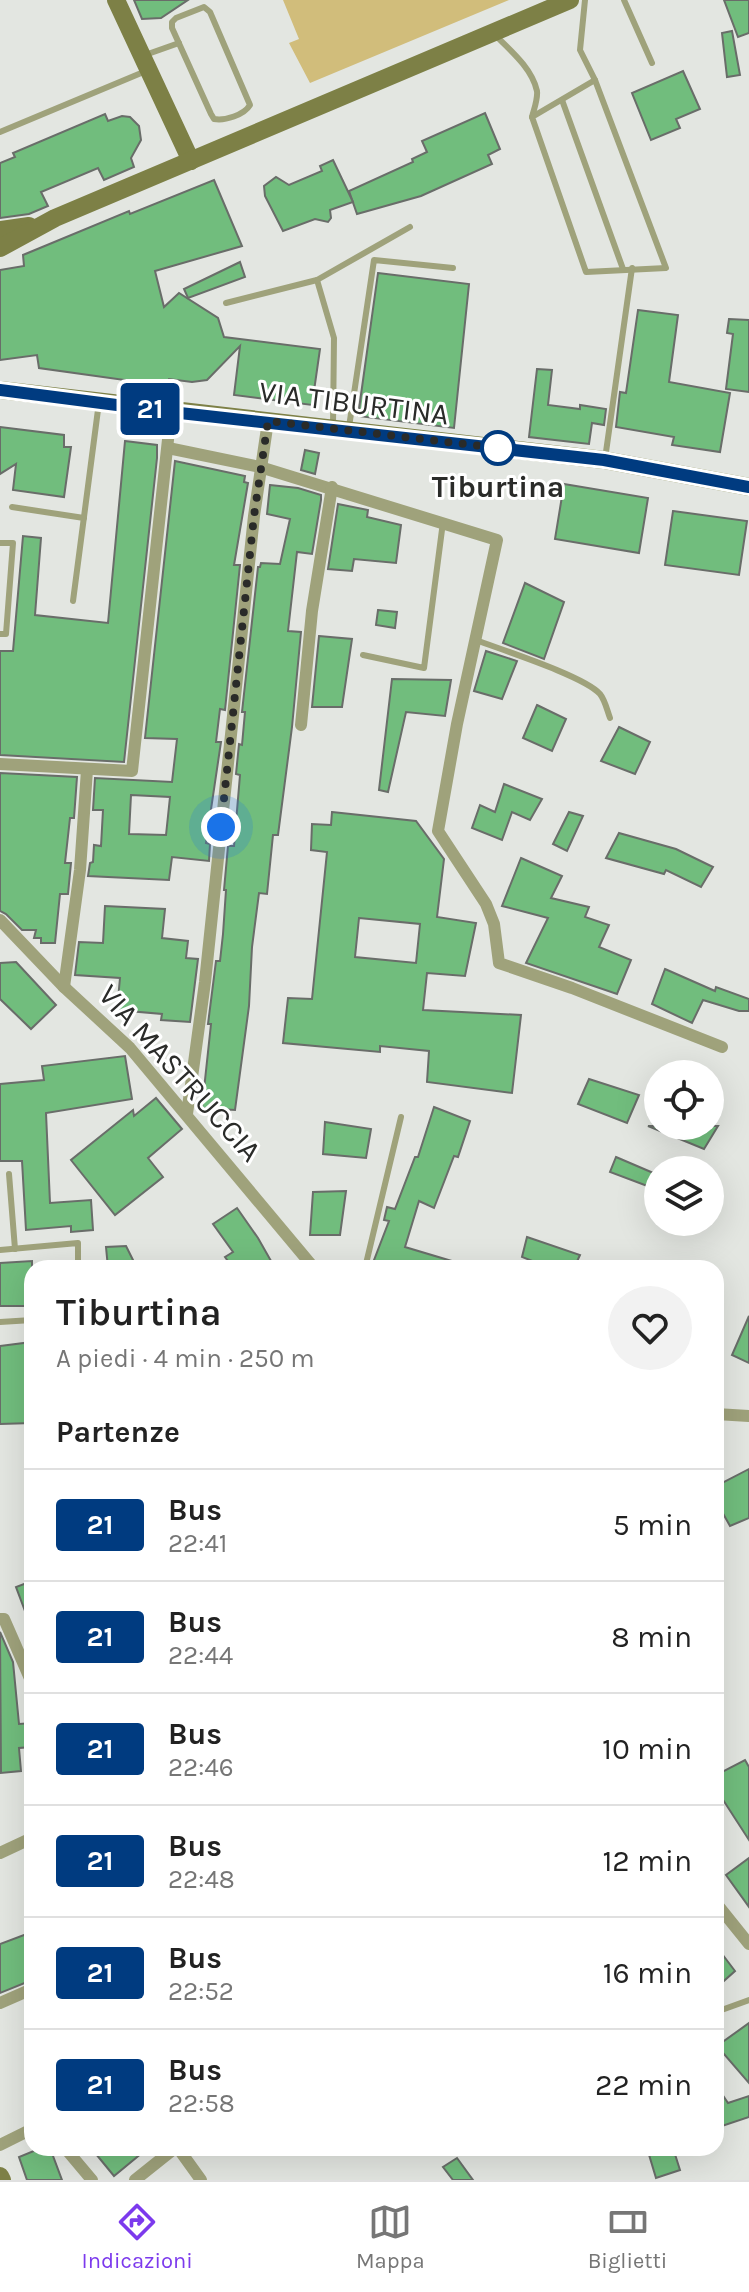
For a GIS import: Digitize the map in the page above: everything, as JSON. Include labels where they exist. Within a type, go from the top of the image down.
[{"type":"main road","points":[[116,0],[191,161]]},
{"type":"main road","points":[[0,248],[55,218],[570,0]]},
{"type":"main road","points":[[0,230],[55,218]]},
{"type":"main road","name":"VIA TIBURTINA","points":[[0,390],[604,460],[749,487]]},
{"type":"street","points":[[0,764],[132,771],[171,412]]},
{"type":"street","points":[[187,1114],[205,982],[260,467],[268,421]]},
{"type":"street","points":[[168,448],[260,467],[332,487],[497,540],[438,831],[486,904],[494,924],[499,963],[722,1047]]},
{"type":"street","points":[[301,725],[312,611],[332,487]]},
{"type":"street","points":[[64,987],[80,870],[87,770]]},
{"type":"street","name":"VIA MASTRUCCIA","points":[[0,920],[64,987],[130,1048],[308,1260]]},
{"type":"street","points":[[724,1414],[749,1416]]},
{"type":"street","points":[[0,1619],[4,1619],[24,1665]]},
{"type":"street","points":[[0,1853],[24,1842]]},
{"type":"street","points":[[724,1913],[749,1944]]},
{"type":"street","points":[[0,2003],[24,1992]]},
{"type":"street","points":[[0,2145],[24,2133]]},
{"type":"street","points":[[72,2156],[92,2180]]},
{"type":"street","points":[[135,2180],[166,2156]]},
{"type":"street","points":[[182,2156],[201,2180]]},
{"type":"lane","points":[[492,32],[518,58],[538,93],[532,117],[586,272],[666,268],[595,80],[580,50],[585,0]]},
{"type":"lane","points":[[624,0],[652,63]]},
{"type":"lane","points":[[204,7],[210,12],[250,105],[248,109],[214,119],[179,43],[172,28],[176,18],[204,7]]},
{"type":"lane","points":[[0,132],[146,63],[179,43]]},
{"type":"lane","points":[[532,117],[595,80]]},
{"type":"lane","points":[[562,100],[623,269]]},
{"type":"lane","points":[[226,303],[317,280],[410,227]]},
{"type":"lane","points":[[341,430],[374,260],[453,268]]},
{"type":"lane","points":[[604,460],[632,268]]},
{"type":"lane","points":[[317,280],[334,338],[341,430]]},
{"type":"lane","points":[[73,601],[99,402]]},
{"type":"lane","points":[[12,507],[84,518]]},
{"type":"lane","points":[[363,655],[424,668],[443,522]]},
{"type":"lane","points":[[0,543],[13,543],[6,634],[0,634]]},
{"type":"lane","points":[[476,640],[590,687],[601,695],[610,718]]},
{"type":"lane","points":[[367,1260],[401,1117]]},
{"type":"lane","points":[[9,1174],[15,1249]]},
{"type":"lane","points":[[0,1250],[78,1243],[78,1260]]},
{"type":"lane","points":[[0,1322],[24,1320]]},
{"type":"lane","points":[[724,2009],[749,2000]]},
{"type":"shaded area","points":[[283,0],[509,0],[310,83],[289,43],[299,39]]},
{"type":"building","points":[[134,0],[188,0],[161,18],[142,19]]},
{"type":"building","points":[[724,0],[749,0],[749,33],[738,37]]},
{"type":"building","points":[[732,31],[740,75],[727,77],[722,33]]},
{"type":"building","points":[[683,71],[700,109],[676,119],[680,128],[651,140],[632,93]]},
{"type":"building","points":[[485,113],[500,149],[488,155],[492,164],[421,196],[357,214],[349,191],[413,162],[412,159],[427,152],[422,141]]},
{"type":"building","points":[[105,114],[108,121],[122,116],[130,117],[139,126],[141,140],[131,158],[134,167],[104,180],[98,168],[41,192],[48,206],[29,214],[0,218],[0,163],[15,157],[13,153]]},
{"type":"building","points":[[333,160],[353,202],[330,210],[328,222],[315,219],[283,231],[265,196],[264,186],[276,177],[289,185],[322,171],[320,166]]},
{"type":"building","points":[[214,180],[242,246],[155,271],[164,307],[179,293],[218,318],[224,337],[320,349],[312,405],[234,395],[240,346],[207,380],[169,379],[167,386],[39,368],[37,355],[0,360],[0,270],[24,266],[23,255]]},
{"type":"building","points":[[240,262],[245,277],[188,298],[184,289]]},
{"type":"building","points":[[378,273],[469,284],[454,428],[358,416]]},
{"type":"building","points":[[638,310],[678,315],[669,382],[730,393],[720,452],[672,445],[674,437],[616,427],[620,392],[626,393]]},
{"type":"building","points":[[729,319],[749,320],[749,392],[726,389],[733,334],[727,333]]},
{"type":"building","points":[[537,369],[552,370],[548,405],[606,409],[604,425],[592,423],[589,444],[529,437]]},
{"type":"building","points":[[0,427],[64,435],[64,447],[71,447],[64,497],[13,490],[16,464],[0,474]]},
{"type":"building","points":[[125,441],[157,445],[157,458],[124,762],[0,755],[0,651],[13,651],[23,536],[41,538],[35,615],[108,623]]},
{"type":"building","points":[[305,450],[319,453],[315,474],[301,470]]},
{"type":"building","points":[[175,461],[245,476],[244,482],[248,483],[234,565],[240,565],[225,710],[220,709],[216,742],[221,742],[206,843],[210,844],[209,861],[172,857],[169,880],[88,876],[94,845],[101,846],[103,810],[93,810],[95,778],[172,782],[177,739],[145,738]],"holes":[[[131,795],[170,797],[166,835],[129,834]]]},
{"type":"building","points":[[564,484],[648,498],[639,553],[555,539]]},
{"type":"building","points":[[270,485],[298,488],[321,495],[321,500],[312,554],[297,552],[288,631],[301,632],[292,727],[278,835],[273,835],[267,894],[259,893],[249,1006],[235,1110],[202,1108],[211,1024],[208,1024],[216,961],[220,961],[223,934],[228,846],[234,846],[240,775],[236,774],[239,744],[242,745],[245,712],[242,712],[258,567],[261,563],[280,564],[290,519],[267,514]]},
{"type":"building","points":[[338,504],[368,510],[367,517],[401,525],[396,563],[354,559],[352,571],[328,569]]},
{"type":"building","points":[[673,511],[747,521],[739,575],[665,565]]},
{"type":"building","points":[[525,583],[564,602],[544,659],[503,643]]},
{"type":"building","points":[[378,610],[397,612],[395,628],[376,625]]},
{"type":"building","points":[[319,636],[352,639],[342,707],[312,707]]},
{"type":"building","points":[[486,651],[517,661],[502,699],[474,691]]},
{"type":"building","points":[[392,679],[451,680],[445,716],[406,712],[388,792],[379,790]]},
{"type":"building","points":[[537,705],[566,719],[552,751],[523,738]]},
{"type":"building","points":[[619,727],[650,742],[635,774],[601,761]]},
{"type":"building","points":[[0,773],[77,777],[74,818],[70,818],[65,863],[71,863],[68,894],[60,894],[55,943],[41,943],[41,938],[34,938],[36,930],[22,930],[0,911]]},
{"type":"building","points":[[504,784],[542,799],[530,820],[512,812],[502,840],[472,828],[480,805],[495,812]]},
{"type":"building","points":[[332,812],[416,821],[444,859],[437,917],[476,923],[465,976],[427,973],[423,1010],[521,1015],[512,1093],[427,1082],[429,1051],[380,1046],[380,1052],[283,1043],[288,998],[312,999],[327,852],[311,850],[312,824],[331,825]],"holes":[[[359,918],[420,924],[416,963],[355,957]]]},
{"type":"building","points":[[569,812],[583,816],[567,851],[553,844]]},
{"type":"building","points":[[619,833],[676,849],[713,867],[701,887],[666,870],[664,874],[606,858]]},
{"type":"building","points":[[521,858],[562,876],[551,898],[589,907],[585,917],[609,925],[599,947],[631,960],[617,994],[526,963],[548,918],[502,906]]},
{"type":"building","points":[[105,906],[165,909],[162,938],[188,941],[186,958],[198,959],[190,1022],[161,1020],[162,1014],[117,1010],[120,978],[75,975],[79,942],[103,943]]},
{"type":"building","points":[[16,962],[56,1005],[31,1029],[0,999],[0,963]]},
{"type":"building","points":[[665,969],[715,991],[716,987],[749,999],[749,1011],[703,1000],[692,1023],[652,1004]]},
{"type":"building","points":[[125,1056],[132,1099],[46,1113],[50,1203],[91,1200],[93,1230],[71,1232],[71,1226],[26,1230],[22,1161],[0,1161],[0,1084],[44,1080],[42,1066]]},
{"type":"building","points":[[589,1079],[639,1095],[627,1123],[578,1104]]},
{"type":"building","points":[[156,1098],[182,1129],[148,1158],[163,1177],[115,1215],[71,1160],[133,1110],[134,1116]]},
{"type":"building","points":[[434,1107],[470,1121],[458,1157],[454,1156],[434,1208],[419,1201],[405,1247],[448,1260],[374,1260],[389,1221],[384,1220],[387,1207],[395,1209],[415,1157],[418,1157]]},
{"type":"building","points":[[325,1122],[371,1129],[366,1158],[323,1154]]},
{"type":"building","points":[[682,1140],[709,1140],[704,1149]]},
{"type":"building","points":[[616,1157],[644,1169],[644,1185],[610,1172]]},
{"type":"building","points":[[346,1191],[340,1235],[310,1235],[313,1192]]},
{"type":"building","points":[[237,1208],[270,1260],[227,1260],[225,1257],[233,1252],[213,1224]]},
{"type":"building","points":[[527,1237],[580,1255],[578,1260],[530,1260],[522,1257]]},
{"type":"building","points":[[126,1246],[133,1260],[107,1260],[106,1247]]},
{"type":"building","points":[[24,1262],[24,1306],[0,1306],[0,1263]]},
{"type":"building","points":[[749,1316],[749,1363],[732,1355]]},
{"type":"building","points":[[24,1343],[24,1423],[0,1424],[0,1346]]},
{"type":"building","points":[[749,1469],[749,1518],[730,1526],[724,1515],[724,1482]]},
{"type":"building","points":[[24,1584],[24,1608],[16,1587]]},
{"type":"building","points":[[0,1632],[13,1662],[19,1724],[24,1724],[24,1748],[19,1748],[21,1771],[1,1773]]},
{"type":"building","points":[[745,1760],[749,1767],[749,1840],[724,1801],[724,1771]]},
{"type":"building","points":[[749,1858],[749,1907],[726,1875]]},
{"type":"building","points":[[24,1935],[24,1983],[0,1993],[0,1944]]},
{"type":"building","points":[[724,1957],[735,1971],[724,1981]]},
{"type":"building","points":[[749,2023],[749,2083],[724,2054],[724,2041]]},
{"type":"building","points":[[749,2096],[749,2117],[724,2125],[724,2097],[728,2103]]},
{"type":"building","points":[[53,2156],[62,2180],[27,2180],[19,2157]]},
{"type":"building","points":[[98,2156],[138,2156],[114,2176]]},
{"type":"building","points":[[649,2156],[676,2156],[680,2170],[656,2178]]},
{"type":"building","points":[[457,2158],[473,2180],[453,2180],[443,2167]]},
{"type":"bus line","name":"21","points":[[0,390],[604,460],[749,487]]},
{"type":"place","name":"Tiburtina","points":[[498,448]]},
{"type":"route","points":[[221,827],[254,516],[268,421],[498,448]]}]
